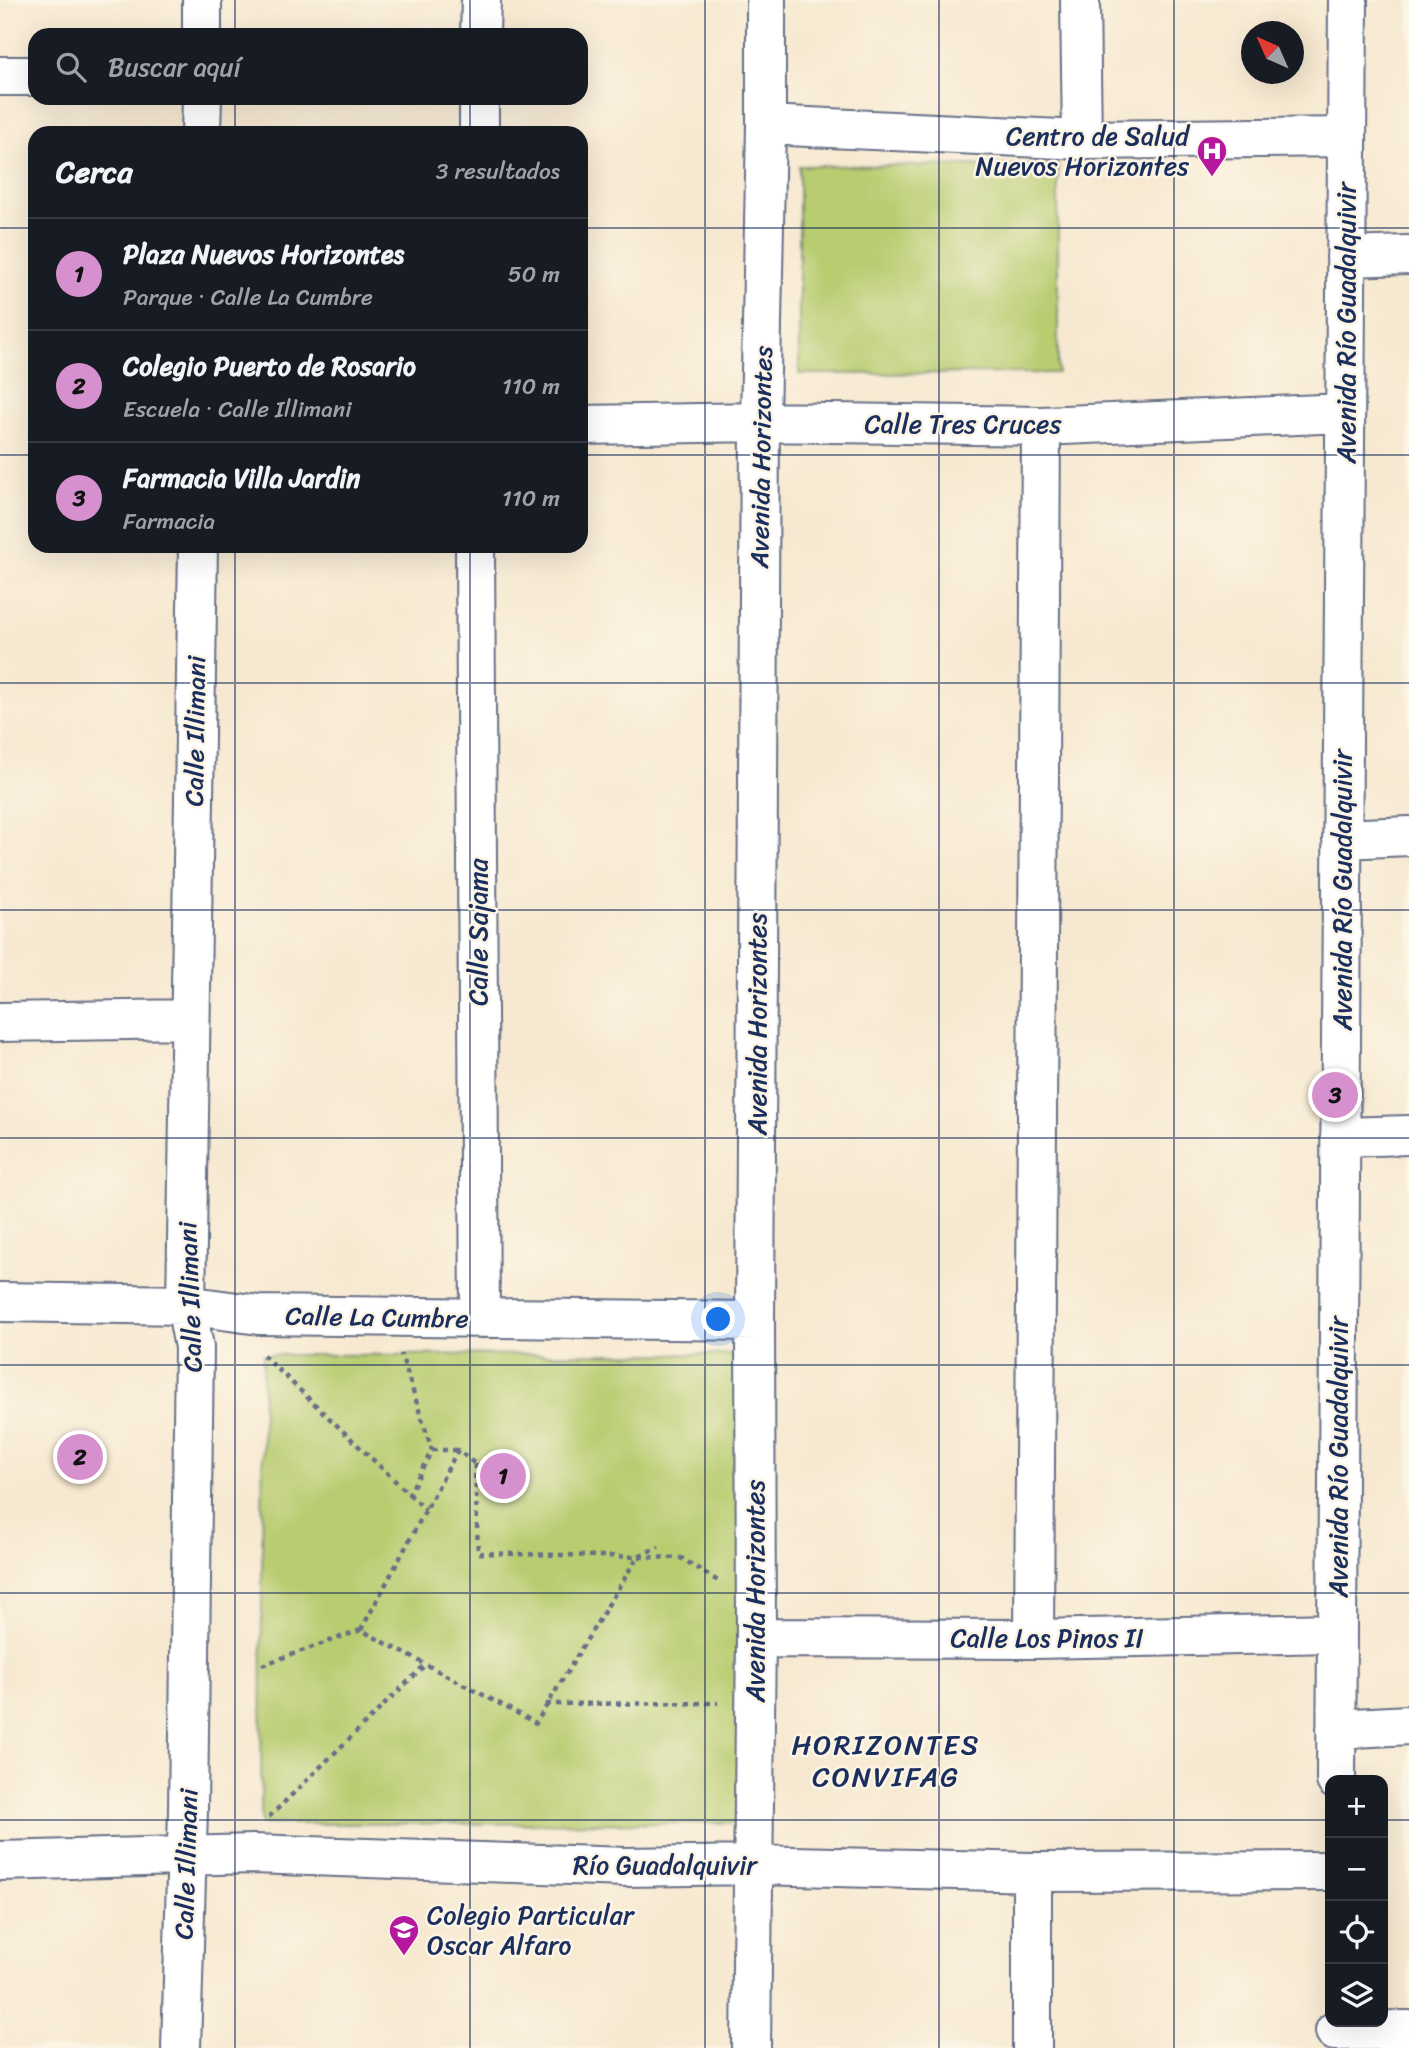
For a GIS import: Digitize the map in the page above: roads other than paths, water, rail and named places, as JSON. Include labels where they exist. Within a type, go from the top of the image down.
[{"type":"street","points":[[201,0],[202,28]]},
{"type":"street","points":[[480,28],[481,0]]},
{"type":"street","name":"Avenida Horizontes","points":[[751,2048],[756,1638],[760,422],[766,0]]},
{"type":"street","points":[[1080,0],[1082,140]]},
{"type":"street","name":"Avenida Río Guadalquivir","points":[[1336,1775],[1348,0]]},
{"type":"street","points":[[0,76],[28,76]]},
{"type":"street","points":[[201,126],[202,105]]},
{"type":"street","points":[[479,105],[479,126]]},
{"type":"street","points":[[766,125],[1082,140],[1347,137]]},
{"type":"street","points":[[1346,257],[1409,255]]},
{"type":"street","name":"Calle Tres Cruces","points":[[588,425],[760,422],[1041,426],[1345,413]]},
{"type":"street","points":[[1034,1639],[1041,426]]},
{"type":"street","name":"Calle Illimani","points":[[181,2048],[192,1584],[194,1347],[186,1305],[198,553]]},
{"type":"street","name":"Calle Sajama","points":[[475,553],[480,1318]]},
{"type":"street","points":[[1342,839],[1409,836]]},
{"type":"street","points":[[0,1022],[189,1019]]},
{"type":"street","points":[[1340,1137],[1409,1135]]},
{"type":"street","name":"Calle La Cumbre","points":[[0,1302],[186,1305],[259,1315],[755,1321]]},
{"type":"street","name":"Calle Los Pinos II","points":[[756,1638],[1034,1639],[1337,1633]]},
{"type":"street","points":[[1336,1729],[1409,1725]]},
{"type":"street","name":"Río Guadalquivir","points":[[0,1861],[253,1854],[626,1867],[753,1865],[1032,1872],[1325,1871]]},
{"type":"street","points":[[1032,1872],[1032,2048]]},
{"type":"street","points":[[1334,2034],[1409,2030]]},
{"type":"place","name":"Centro de Salud Nuevos Horizontes","points":[[1212,178]]},
{"type":"place","name":"Farmacia Villa Jardin","points":[[1335,1095]]},
{"type":"place","name":"Colegio Puerto de Rosario","points":[[80,1457]]},
{"type":"place","name":"Plaza Nuevos Horizontes","points":[[503,1476]]},
{"type":"place","name":"Colegio Particular Oscar Alfaro","points":[[404,1957]]},
{"type":"district","name":"HORIZONTES CONVIFAG","points":[[886,1760]]}]
